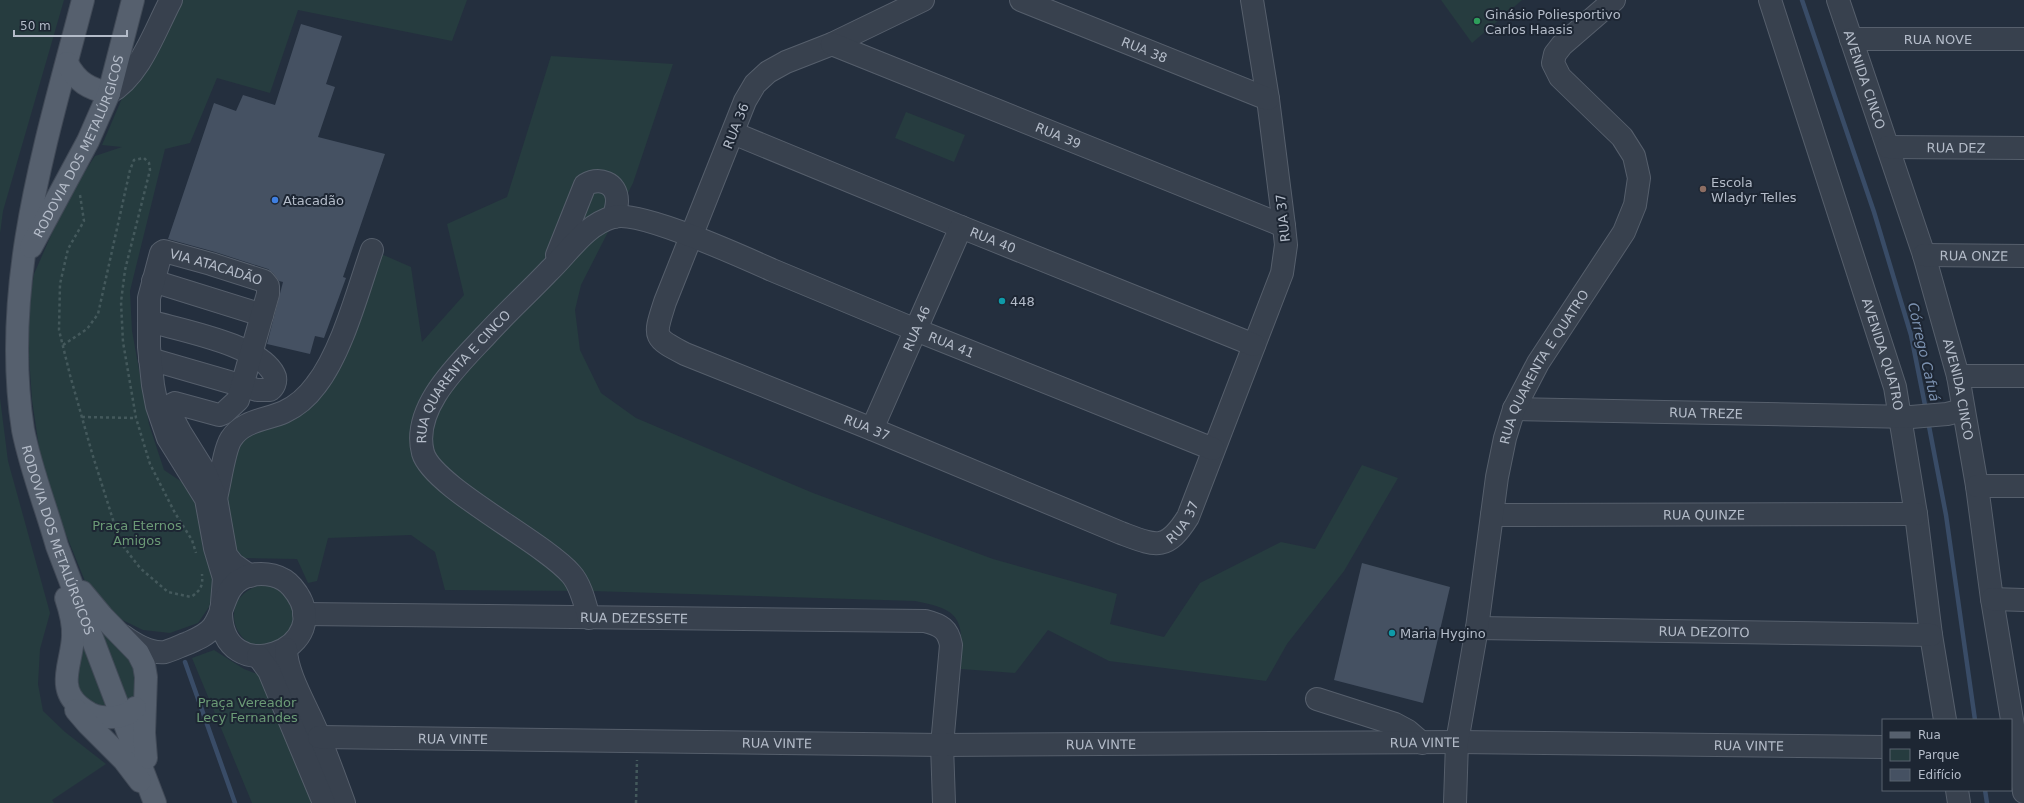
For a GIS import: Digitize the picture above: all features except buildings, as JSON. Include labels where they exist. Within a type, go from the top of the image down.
[{"type":"main road","name":"RODOVIA DOS METALÚRGICOS","points":[[83,0],[45,143],[26,228],[17,294],[15,325],[16,360],[23,428],[33,473],[56,546],[123,715],[155,803]]},
{"type":"main road","name":"RODOVIA DOS METALÚRGICOS","points":[[22,266],[88,141],[109,93],[133,0]]},
{"type":"main road","points":[[67,64],[73,75],[82,83],[94,90],[109,93]]},
{"type":"main road","points":[[56,546],[83,593],[118,633],[138,653],[141,659],[145,670],[146,688],[144,733],[155,803]]},
{"type":"main road","points":[[56,546],[73,636],[66,677],[66,687],[80,715],[124,760],[155,803]]},
{"type":"main road","points":[[70,696],[84,710],[94,716],[112,717],[123,715],[133,710],[138,705],[146,688]]},
{"type":"street","points":[[109,93],[118,88],[133,74],[171,0]]},
{"type":"street","name":"RUA 36","points":[[663,343],[659,339],[657,332],[665,302],[745,101],[756,84],[768,72],[786,62],[832,44],[923,0]]},
{"type":"street","name":"RUA 38","points":[[1021,0],[1268,99]]},
{"type":"street","name":"RUA 37","points":[[663,343],[684,354],[872,429],[1149,543],[1161,543],[1172,538],[1188,516],[1282,273],[1286,245],[1284,226],[1268,99],[1252,0]]},
{"type":"street","name":"RUA QUARENTA E QUATRO","points":[[1455,803],[1457,742],[1477,628],[1492,515],[1505,438],[1514,409],[1538,363],[1624,232],[1635,205],[1639,178],[1634,156],[1622,137],[1560,77],[1553,63],[1555,54],[1562,45],[1614,0]]},
{"type":"street","name":"AVENIDA QUATRO","points":[[1770,0],[1905,416],[1931,635],[1945,719]]},
{"type":"street","name":"AVENIDA CINCO","points":[[1838,0],[1924,255],[1958,376],[1955,412],[1977,486],[1992,599],[2017,712],[2024,792]]},
{"type":"street","name":"RUA NOVE","points":[[1851,40],[2024,39]]},
{"type":"street","name":"RUA 39","points":[[832,44],[1284,226]]},
{"type":"street","name":"RUA 40","points":[[733,133],[960,227],[1254,345]]},
{"type":"street","name":"RUA DEZ","points":[[1888,147],[2024,148]]},
{"type":"street","points":[[552,268],[585,185],[593,181],[601,181],[610,184],[616,192],[617,201],[614,217]]},
{"type":"street","name":"RUA QUARENTA E CINCO","points":[[589,618],[584,598],[573,576],[550,555],[450,485],[433,469],[423,453],[422,434],[427,412],[442,383],[493,327],[552,268],[576,240],[596,224],[614,217],[624,216],[692,236]]},
{"type":"street","name":"RUA 46","points":[[872,429],[960,227]]},
{"type":"street","name":"RUA 41","points":[[692,236],[916,330],[1213,449]]},
{"type":"street","points":[[216,498],[231,439],[240,430],[256,420],[284,412],[299,404],[317,384],[329,363],[346,326],[372,250]]},
{"type":"street","name":"VIA ATACADÃO","points":[[177,404],[219,415],[238,400],[269,290],[264,281],[164,251],[161,253],[149,298],[150,359],[153,386],[157,406],[168,438],[206,499],[224,578],[222,606]]},
{"type":"street","name":"RUA ONZE","points":[[1924,255],[2024,256]]},
{"type":"street","points":[[154,281],[262,315]]},
{"type":"street","points":[[149,321],[214,339],[251,352],[268,365],[275,378],[275,384],[273,388],[265,391],[150,359]]},
{"type":"street","points":[[1958,376],[2024,376]]},
{"type":"street","points":[[153,386],[160,396],[177,404]]},
{"type":"street","points":[[177,404],[171,405],[173,419],[205,472],[216,498],[226,555],[233,564],[250,576]]},
{"type":"street","name":"RUA TREZE","points":[[1514,409],[1905,416],[1955,412]]},
{"type":"street","points":[[1977,486],[2024,486]]},
{"type":"street","name":"RUA QUINZE","points":[[1492,515],[1916,514]]},
{"type":"street","points":[[146,688],[156,661],[164,652],[203,636],[212,628],[222,606],[232,586],[250,576],[266,574],[282,578],[298,593],[304,614],[299,634],[286,649],[273,655],[258,656],[241,651],[234,645],[224,632],[222,606]]},
{"type":"street","points":[[1992,599],[2024,600]]},
{"type":"street","name":"RUA DEZESSETE","points":[[304,614],[925,621],[937,624],[945,629],[950,637],[951,646],[942,745]]},
{"type":"street","name":"RUA DEZOITO","points":[[1477,628],[1931,635]]},
{"type":"street","points":[[118,633],[140,646],[164,652]]},
{"type":"street","points":[[194,640],[218,641],[234,645]]},
{"type":"street","points":[[286,649],[286,658],[319,737],[344,803]]},
{"type":"street","points":[[258,656],[269,671],[324,803]]},
{"type":"street","points":[[1317,699],[1395,724],[1408,731],[1422,743]]},
{"type":"street","name":"RUA VINTE","points":[[319,737],[942,745],[1457,742],[1882,747]]},
{"type":"street","points":[[942,745],[944,803]]},
{"type":"street","points":[[1957,791],[1959,803]]},
{"type":"path","points":[[63,346],[87,329],[98,314],[130,170],[134,160],[144,158],[149,163],[150,170],[125,270],[121,302],[123,342],[136,418],[150,464],[174,513],[192,540],[198,560]]},
{"type":"path","points":[[69,175],[79,194],[84,221],[68,249],[60,284],[59,330],[82,417],[120,542],[140,568],[168,592],[191,597],[199,592],[203,584],[202,572]]},
{"type":"path","points":[[82,417],[136,418]]},
{"type":"path","points":[[636,803],[637,741]]},
{"type":"green space","points":[[0,0],[64,0],[3,211],[0,234]]},
{"type":"green space","name":"Praça Eternos Amigos","points":[[177,0],[467,0],[452,41],[298,10],[270,93],[217,78],[190,143],[165,149],[130,291],[132,331],[149,424],[164,470],[200,494],[204,511],[202,545],[215,586],[209,607],[198,623],[170,633],[143,630],[108,613],[89,591],[54,505],[42,467],[32,400],[28,312],[34,274],[67,199],[95,156],[122,147],[102,145],[123,96]]},
{"type":"green space","name":"Ginásio Poliesportivo Carlos Haasis","points":[[1441,0],[1522,0],[1472,43]]},
{"type":"green space","points":[[551,56],[673,64],[633,183],[581,285],[575,310],[580,350],[601,393],[636,418],[813,493],[993,559],[1117,594],[1110,624],[1164,637],[1200,583],[1281,542],[1315,549],[1362,465],[1398,478],[1344,571],[1287,644],[1266,681],[1109,661],[1048,630],[1015,673],[961,669],[961,640],[958,621],[952,614],[944,609],[915,601],[591,591],[445,590],[435,552],[411,535],[328,538],[317,581],[308,583],[297,559],[244,558],[234,547],[227,500],[235,446],[244,437],[290,420],[379,253],[411,267],[422,342],[464,295],[447,224],[507,197]]},
{"type":"green space","points":[[906,112],[965,135],[954,162],[895,138]]},
{"type":"green space","points":[[0,398],[8,461],[50,613],[40,649],[38,684],[43,711],[65,732],[106,764],[52,800],[54,803],[0,803]]},
{"type":"green space","points":[[264,585],[271,586],[285,592],[297,618],[283,643],[254,646],[244,639],[238,630],[234,621],[234,611],[237,602],[243,594],[252,588]]},
{"type":"green space","points":[[90,612],[128,650],[140,688],[130,707]]},
{"type":"green space","points":[[81,636],[110,714],[79,694],[77,667]]},
{"type":"green space","name":"Praça Vereador Lecy Fernandes","points":[[214,650],[244,669],[260,675],[317,803],[252,803],[192,658]]},
{"type":"waterway","name":"Córrego Cafuá","points":[[1802,0],[1874,212],[1911,335],[1926,410]]},
{"type":"waterway","name":"Córrego Cafuá","points":[[1928,421],[1946,515],[1975,719]]},
{"type":"waterway","points":[[185,662],[235,803]]},
{"type":"waterway","name":"Córrego Cafuá","points":[[1985,791],[1987,803]]},
{"type":"place","name":"Ginásio Poliesportivo Carlos Haasis","points":[[1477,21]]},
{"type":"place","name":"Escola Wladyr Telles","points":[[1703,189]]},
{"type":"place","name":"Atacadão","points":[[275,200]]},
{"type":"place","name":"448","points":[[1002,301]]},
{"type":"place","name":"Maria Hygino","points":[[1392,633]]}]
